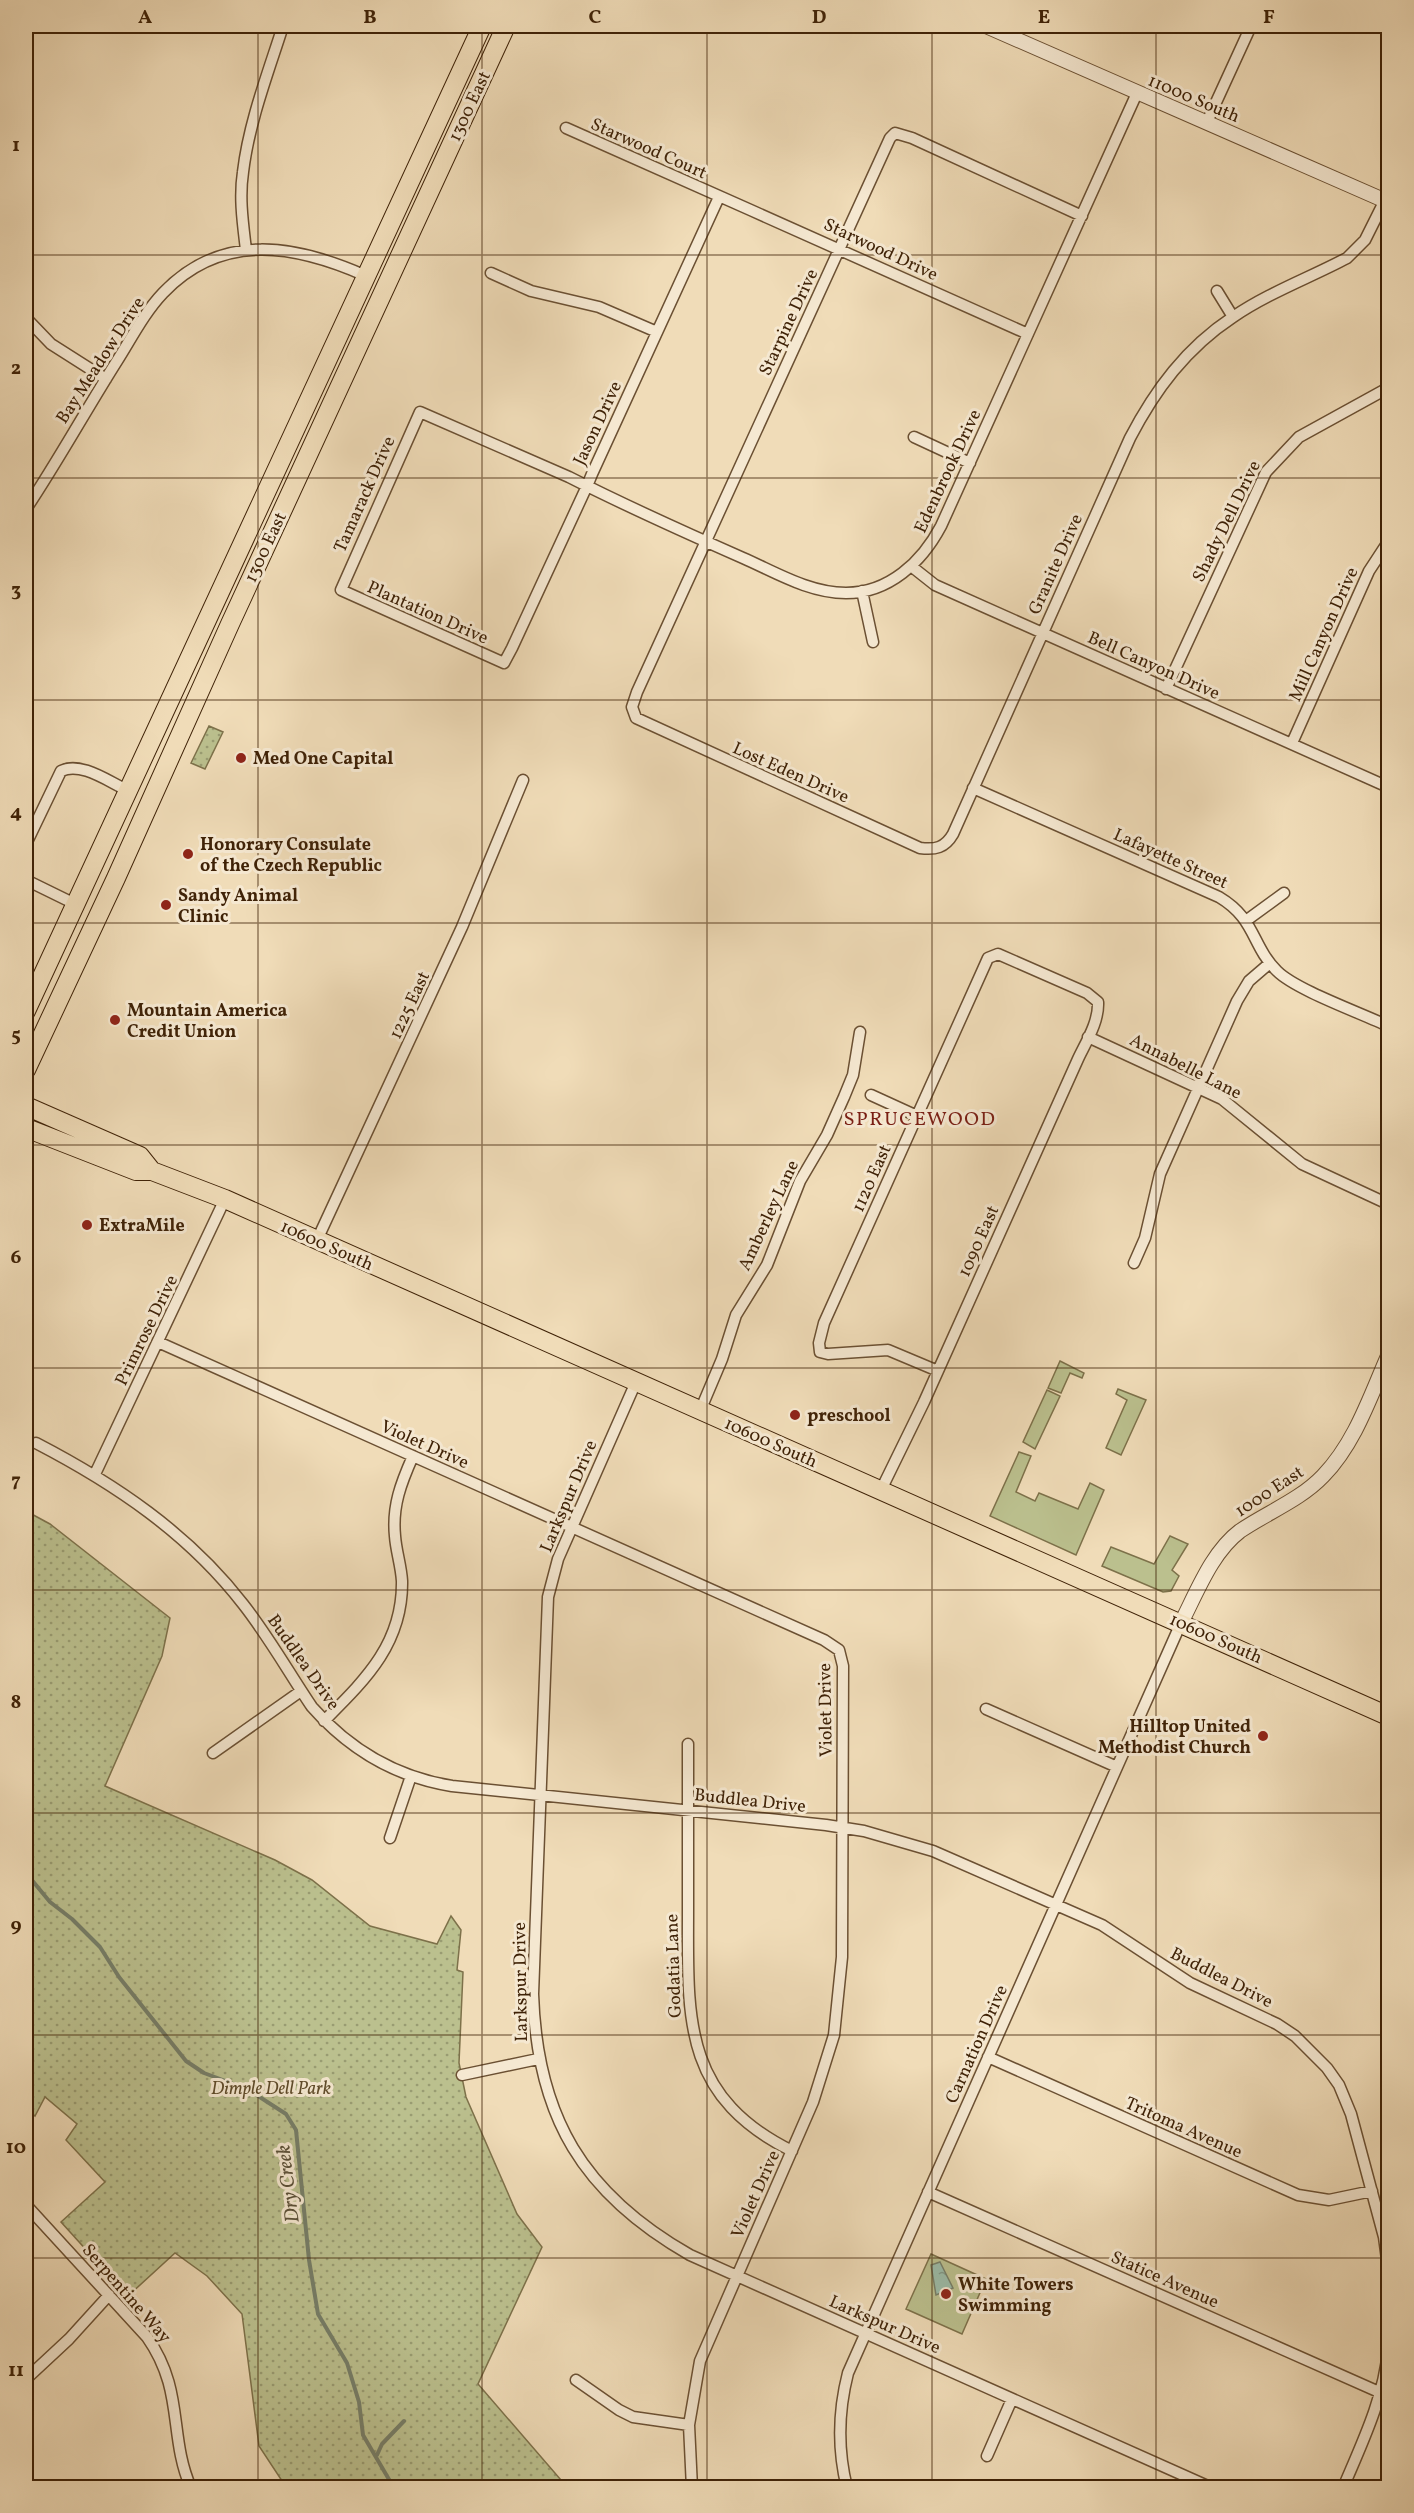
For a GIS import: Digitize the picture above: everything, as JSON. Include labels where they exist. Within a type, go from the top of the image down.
[{"type":"main road","name":"1300 East","points":[[26,1011],[482,26]]},
{"type":"main road","name":"1300 East","points":[[26,1070],[506,26]]},
{"type":"main road","points":[[338,391],[345,359],[373,292],[372,284],[366,276]]},
{"type":"main road","name":"10600 South","points":[[26,1106],[140,1156],[152,1172]]},
{"type":"main road","name":"10600 South","points":[[26,1128],[136,1171],[152,1172],[225,1199],[1389,1716]]},
{"type":"street","points":[[246,250],[242,211],[242,174],[249,136],[283,26]]},
{"type":"street","name":"11000 South","points":[[986,26],[1387,201]]},
{"type":"street","points":[[1208,122],[1251,26]]},
{"type":"street","name":"Edenbrook Drive","points":[[420,412],[587,486],[705,542],[816,589],[847,593],[880,586],[911,566],[933,541],[1137,93]]},
{"type":"street","name":"Starwood Court","points":[[566,129],[719,197]]},
{"type":"street","name":"Starpine Drive","points":[[632,714],[637,692],[886,145],[895,133],[912,138],[1082,216]]},
{"type":"street","name":"Starwood Drive","points":[[719,197],[839,248],[1028,334]]},
{"type":"street","name":"Jason Drive","points":[[504,663],[719,197]]},
{"type":"street","name":"Granite Drive","points":[[940,847],[950,840],[1130,438],[1162,382],[1184,358],[1233,317],[1347,258],[1365,240],[1387,201]]},
{"type":"street","name":"Bay Meadow Drive","points":[[26,509],[145,316],[176,281],[208,262],[246,250],[268,248],[313,255],[366,276]]},
{"type":"street","points":[[491,273],[548,296],[599,307],[657,332]]},
{"type":"street","points":[[1217,291],[1233,317]]},
{"type":"street","points":[[26,318],[51,344],[106,379]]},
{"type":"street","name":"Shady Dell Drive","points":[[1166,688],[1266,472],[1299,437],[1389,388]]},
{"type":"street","name":"Tamarack Drive","points":[[341,590],[420,412]]},
{"type":"street","points":[[914,437],[970,463]]},
{"type":"street","name":"Mill Canyon Drive","points":[[1292,743],[1369,571],[1389,542]]},
{"type":"street","name":"Bell Canyon Drive","points":[[911,566],[934,585],[1389,787]]},
{"type":"street","name":"Plantation Drive","points":[[341,590],[504,663]]},
{"type":"street","points":[[862,591],[873,642]]},
{"type":"street","name":"Lost Eden Drive","points":[[632,714],[645,724],[920,848],[940,847]]},
{"type":"street","points":[[26,844],[61,771],[71,767],[81,769],[127,790]]},
{"type":"street","name":"1225 East","points":[[317,1240],[462,927],[523,780]]},
{"type":"street","name":"Lafayette Street","points":[[973,788],[1219,897],[1247,920],[1270,963],[1290,981],[1388,1025]]},
{"type":"street","points":[[26,880],[75,904]]},
{"type":"street","points":[[1247,920],[1284,893]]},
{"type":"street","name":"1090 East","points":[[881,1490],[938,1371],[1096,1017],[1098,1002],[1087,993],[1010,958],[992,955]]},
{"type":"street","name":"1120 East","points":[[938,1371],[888,1350],[837,1354],[820,1352],[819,1342],[824,1323],[984,967],[992,955]]},
{"type":"street","points":[[1134,1263],[1145,1238],[1160,1174],[1198,1087],[1242,990],[1270,963]]},
{"type":"street","name":"Amberley Lane","points":[[700,1411],[722,1359],[736,1315],[767,1265],[800,1181],[827,1135],[844,1097],[853,1075],[860,1032]]},
{"type":"street","name":"Annabelle Lane","points":[[1088,1037],[1198,1087],[1243,1113],[1302,1164],[1389,1204]]},
{"type":"street","points":[[871,1095],[917,1116]]},
{"type":"street","name":"Primrose Drive","points":[[95,1474],[225,1199]]},
{"type":"street","name":"Violet Drive","points":[[158,1342],[824,1640],[839,1650],[843,1666],[842,1957],[839,2005],[827,2065],[700,2361],[689,2425],[692,2487]]},
{"type":"street","name":"1000 East","points":[[1181,1623],[1213,1562],[1238,1533],[1295,1499],[1337,1461],[1349,1442],[1389,1356]]},
{"type":"street","name":"Larkspur Drive","points":[[636,1382],[571,1527],[558,1559],[548,1597],[533,1994],[538,2059],[550,2101],[568,2139],[590,2175],[619,2207],[653,2234],[690,2255],[1212,2487]]},
{"type":"street","name":"Buddlea Drive","points":[[36,1443],[95,1474],[159,1518],[220,1576],[266,1634],[301,1691],[324,1721],[367,1755],[411,1776],[452,1786],[843,1827],[902,1840],[1058,1904],[1102,1925],[1190,1983],[1277,2024],[1311,2050],[1339,2085],[1347,2104],[1372,2191],[1389,2267]]},
{"type":"street","points":[[324,1721],[370,1674],[381,1657],[397,1619],[402,1582],[395,1536],[396,1499],[413,1456]]},
{"type":"street","name":"Carnation Drive","points":[[847,2487],[840,2448],[841,2401],[848,2373],[1181,1623]]},
{"type":"street","points":[[213,1753],[301,1691]]},
{"type":"street","points":[[986,1709],[1117,1767]]},
{"type":"street","name":"Godatia Lane","points":[[688,1744],[688,1993],[693,2036],[712,2080],[725,2099],[756,2130],[792,2151]]},
{"type":"street","points":[[390,1838],[411,1776]]},
{"type":"street","name":"Tritoma Avenue","points":[[988,2057],[1298,2195],[1329,2200],[1372,2191]]},
{"type":"street","points":[[462,2076],[538,2059]]},
{"type":"street","name":"Statice Avenue","points":[[928,2192],[1384,2395]]},
{"type":"street","name":"Serpentine Way","points":[[26,2205],[147,2337],[160,2356],[173,2396],[183,2463],[191,2487]]},
{"type":"street","points":[[26,2379],[69,2339],[109,2295]]},
{"type":"street","points":[[1343,2487],[1384,2395],[1389,2350]]},
{"type":"street","points":[[576,2380],[633,2417],[689,2425]]},
{"type":"street","points":[[987,2456],[1012,2399]]},
{"type":"green space","points":[[209,726],[223,732],[205,769],[191,763]]},
{"type":"green space","points":[[1060,1361],[1084,1373],[1082,1378],[1070,1373],[1061,1393],[1048,1388]]},
{"type":"green space","points":[[1118,1389],[1146,1400],[1121,1455],[1106,1448],[1127,1400],[1116,1394]]},
{"type":"green space","points":[[1047,1390],[1060,1396],[1035,1449],[1023,1442]]},
{"type":"green space","points":[[1019,1452],[1031,1456],[1016,1492],[1035,1501],[1039,1493],[1078,1509],[1090,1483],[1104,1490],[1076,1555],[990,1516]]},
{"type":"green space","name":"Dimple Dell Park","points":[[26,1511],[50,1524],[170,1618],[162,1656],[105,1786],[275,1860],[312,1880],[370,1926],[437,1944],[451,1916],[461,1930],[457,1970],[463,1972],[459,2063],[466,2097],[517,2214],[542,2247],[478,2384],[567,2487],[286,2487],[259,2446],[242,2314],[207,2276],[175,2253],[128,2296],[61,2222],[105,2182],[66,2140],[77,2124],[45,2097],[35,2116],[26,2108]]},
{"type":"green space","points":[[1170,1536],[1188,1544],[1172,1570],[1179,1576],[1171,1591],[1163,1592],[1102,1566],[1111,1547],[1154,1564]]},
{"type":"green space","name":"White Towers Swimming","points":[[931,2254],[986,2279],[962,2334],[906,2309]]},
{"type":"water","points":[[940,2262],[953,2288],[936,2295],[931,2265]]},
{"type":"waterway","name":"Dry Creek","points":[[26,1873],[50,1902],[72,1919],[100,1947],[119,1977],[186,2061],[204,2073],[247,2089],[286,2114],[296,2130],[309,2260],[318,2314],[347,2363],[359,2402],[363,2435],[394,2488]]},
{"type":"waterway","points":[[377,2455],[382,2444],[404,2421]]},
{"type":"place","name":"Med One Capital","points":[[241,758]]},
{"type":"place","name":"Honorary Consulate of the Czech Republic","points":[[188,854]]},
{"type":"place","name":"Sandy Animal Clinic","points":[[166,905]]},
{"type":"place","name":"Mountain America Credit Union","points":[[115,1020]]},
{"type":"place","name":"ExtraMile","points":[[87,1225]]},
{"type":"place","name":"preschool","points":[[795,1415]]},
{"type":"place","name":"Hilltop United Methodist Church","points":[[1263,1736]]},
{"type":"place","name":"White Towers Swimming","points":[[946,2294]]},
{"type":"district","name":"SPRUCEWOOD","points":[[920,1118]]}]
